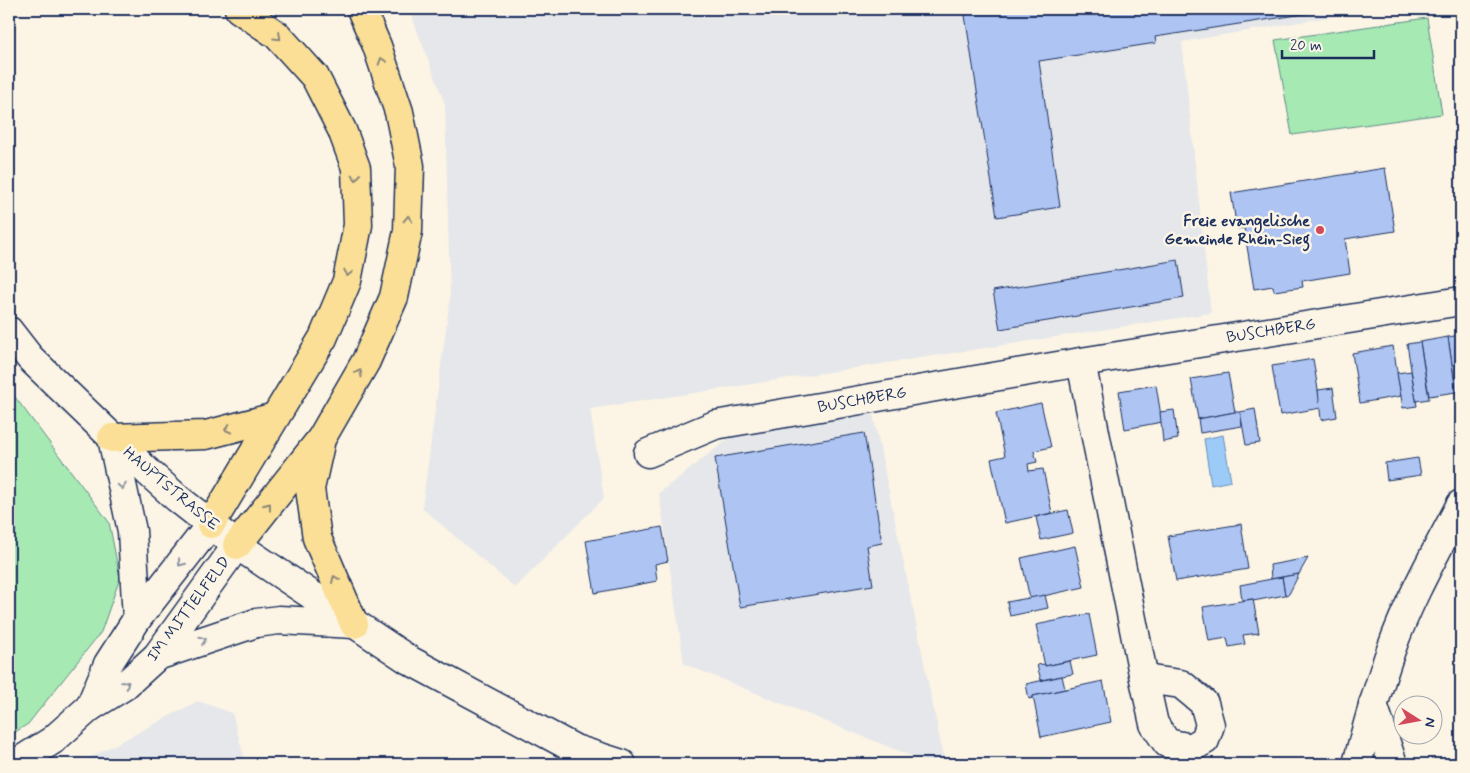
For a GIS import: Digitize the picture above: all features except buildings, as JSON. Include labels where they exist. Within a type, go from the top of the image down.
[{"type":"highway","points":[[211,524],[323,338],[346,281],[358,225],[356,168],[342,130],[315,78],[277,35],[239,9]]},
{"type":"highway","points":[[237,545],[321,439],[366,361],[394,297],[408,231],[410,166],[399,112],[377,46],[362,9]]},
{"type":"highway","points":[[112,438],[206,435],[275,417]]},
{"type":"highway","points":[[321,439],[310,489],[317,538],[354,624]]},
{"type":"street","name":"BUSCHBERG","points":[[648,453],[715,425],[1081,362],[1461,301]]},
{"type":"street","name":"HAUPTSTRASSE","points":[[9,331],[30,358],[148,472],[237,545],[409,660],[575,749],[622,764]]},
{"type":"street","points":[[1081,362],[1144,679]]},
{"type":"street","points":[[112,438],[132,531],[136,619]]},
{"type":"street","points":[[1357,764],[1373,704],[1392,648],[1418,588],[1461,504]]},
{"type":"street","name":"IM MITTELFELD","points":[[90,708],[108,664],[136,619],[211,524]]},
{"type":"street","name":"IM MITTELFELD","points":[[15,764],[53,740],[90,708],[124,686],[157,656],[237,545]]},
{"type":"street","points":[[157,656],[256,623],[280,620],[354,624]]},
{"type":"street","points":[[1373,704],[1393,764]]},
{"type":"shaded area","points":[[409,9],[1377,9],[1182,42],[1211,313],[590,409],[604,498],[515,588],[422,508],[450,298],[445,104]]},
{"type":"shaded area","points":[[873,414],[945,764],[931,764],[684,664],[659,493],[733,435]]},
{"type":"shaded area","points":[[198,701],[232,713],[246,764],[78,764]]},
{"type":"green space","points":[[1427,18],[1442,114],[1292,135],[1275,40]]},
{"type":"green space","points":[[9,389],[109,522],[120,578],[101,632],[28,724],[9,736]]},
{"type":"water","points":[[1223,435],[1231,481],[1211,485],[1204,439]]},
{"type":"place","name":"Freie evangelische Gemeinde Rhein-Sieg","points":[[1320,230]]}]
